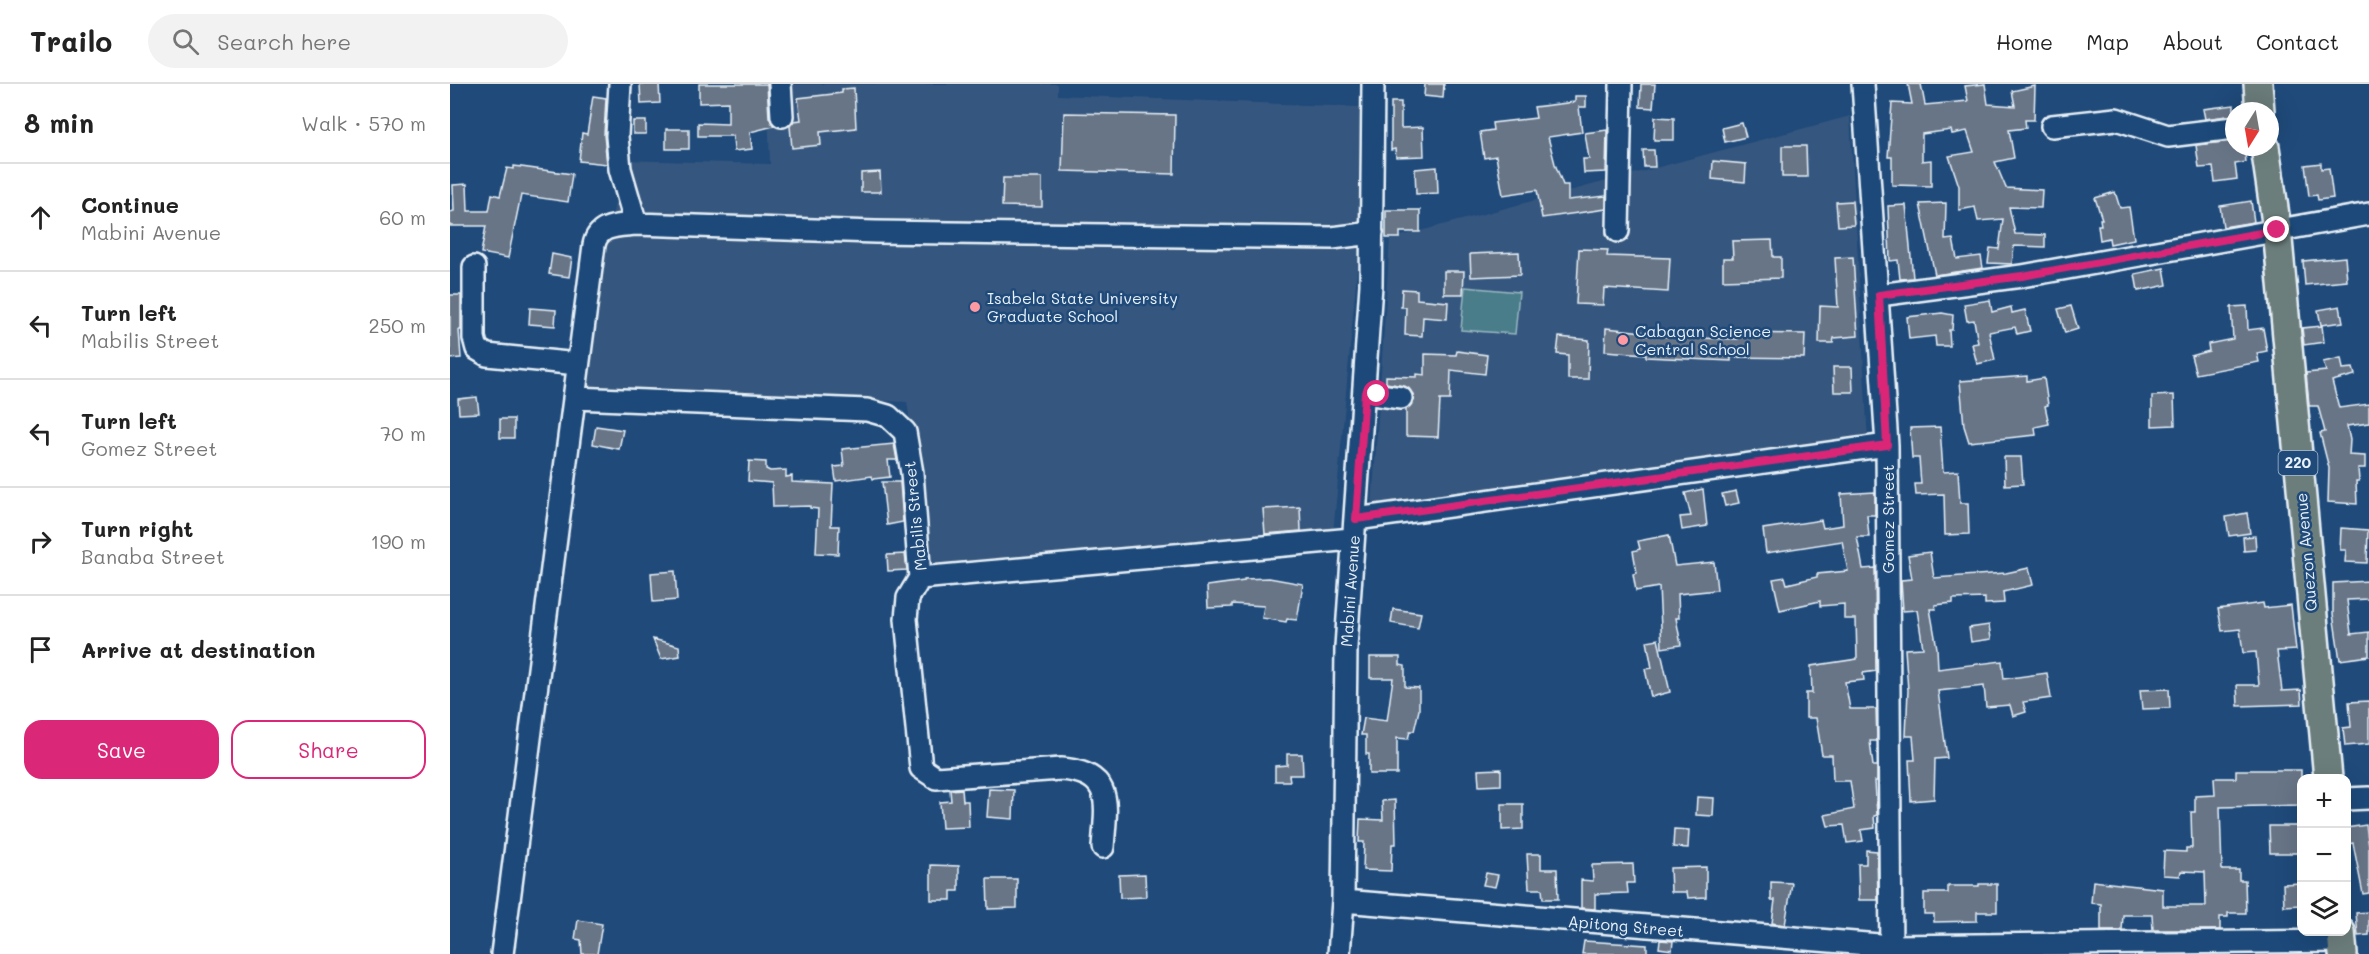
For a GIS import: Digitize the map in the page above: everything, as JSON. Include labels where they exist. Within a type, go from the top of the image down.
[{"type":"main road","points":[[2258,84],[2259,102]]},
{"type":"main road","name":"Quezon Avenue","points":[[2266,156],[2277,230],[2328,774]]},
{"type":"street","points":[[620,84],[617,136],[620,169],[636,224]]},
{"type":"street","points":[[780,84],[782,116]]},
{"type":"street","name":"Mabini Avenue","points":[[1339,954],[1343,901],[1346,647],[1365,393],[1372,232],[1373,84]]},
{"type":"street","points":[[1618,231],[1621,84]]},
{"type":"street","name":"Gomez Street","points":[[1863,84],[1879,295],[1887,445],[1891,950]]},
{"type":"street","points":[[2052,126],[2116,119],[2168,136],[2225,129]]},
{"type":"street","points":[[1879,295],[2022,276],[2369,214]]},
{"type":"street","points":[[502,954],[578,364],[596,238],[603,230],[636,224],[875,232],[1332,238],[1372,232]]},
{"type":"street","points":[[474,267],[474,329],[477,349],[487,355],[578,364]]},
{"type":"street","points":[[1365,393],[1401,398]]},
{"type":"street","name":"Mabilis Street","points":[[574,398],[867,410],[888,416],[905,432],[912,473],[920,578],[1354,529],[1887,445]]},
{"type":"street","points":[[920,578],[908,598],[906,619],[921,768],[936,778],[1061,769],[1080,770],[1095,778],[1102,786],[1106,808],[1103,847]]},
{"type":"street","points":[[2351,800],[2369,798]]},
{"type":"street","name":"Apitong Street","points":[[1343,901],[1891,950],[2342,942]]},
{"type":"shaded area","name":"Isabela State University Graduate School","points":[[767,84],[1058,84],[1058,95],[1360,107],[1361,228],[1333,535],[933,565],[907,402],[583,386],[622,160],[770,164]]},
{"type":"shaded area","name":"Cabagan Science Central School","points":[[1850,116],[1868,442],[1372,507],[1390,239]]},
{"type":"green space","points":[[1465,287],[1519,292],[1515,334],[1461,330]]},
{"type":"building","points":[[640,84],[659,84],[660,103],[641,104]]},
{"type":"building","points":[[699,84],[767,84],[769,117],[774,126],[750,132],[752,149],[734,151],[733,136],[698,136],[698,123],[728,124],[728,102],[699,103]]},
{"type":"building","points":[[1425,84],[1444,84],[1443,98],[1424,96]]},
{"type":"building","points":[[1641,84],[1655,84],[1653,108],[1640,107]]},
{"type":"building","points":[[1908,84],[1921,84],[1925,105],[1968,101],[1965,86],[1985,84],[1988,104],[2015,106],[2012,91],[2035,86],[2034,120],[2025,120],[2026,128],[2009,130],[2014,158],[1995,162],[2006,188],[2042,190],[2041,208],[2009,207],[2015,234],[2045,235],[2045,247],[2014,246],[2012,264],[1988,263],[1990,248],[1999,249],[2003,219],[1978,221],[1975,207],[1959,210],[1959,186],[1949,156],[1974,152],[1967,131],[1952,134],[1951,130],[1922,134],[1922,161],[1931,160],[1931,186],[1892,185],[1892,157],[1888,157],[1892,103],[1912,104]]},
{"type":"building","points":[[854,88],[856,128],[820,132],[821,145],[792,148],[790,126],[794,121],[801,120],[798,98],[842,93],[842,89]]},
{"type":"building","points":[[593,96],[606,98],[604,135],[607,164],[579,161],[582,133],[587,134]]},
{"type":"building","points":[[1575,96],[1586,96],[1586,107],[1579,107],[1582,132],[1548,137],[1555,164],[1563,185],[1568,185],[1568,200],[1606,196],[1606,209],[1542,218],[1537,190],[1503,195],[1496,156],[1484,158],[1480,132],[1493,130],[1492,123],[1536,118],[1534,107],[1575,102]]},
{"type":"building","points":[[1391,102],[1401,102],[1401,128],[1423,127],[1424,156],[1396,157],[1395,149],[1391,150]]},
{"type":"building","points":[[2225,106],[2225,116],[2205,119],[2203,109]]},
{"type":"building","points":[[1064,113],[1175,115],[1174,174],[1062,171]]},
{"type":"building","points":[[1655,117],[1674,118],[1674,140],[1654,140]]},
{"type":"building","points":[[633,121],[646,121],[646,134],[633,134]]},
{"type":"building","points":[[1742,123],[1746,137],[1725,142],[1722,128]]},
{"type":"building","points":[[666,129],[689,129],[689,149],[666,149]]},
{"type":"building","points":[[1607,130],[1606,172],[1584,173],[1583,159],[1589,159],[1585,133]]},
{"type":"building","points":[[2225,142],[2225,156],[2245,156],[2246,162],[2235,164],[2237,179],[2215,182],[2213,167],[2199,168],[2196,145]]},
{"type":"building","points":[[1782,146],[1806,146],[1807,177],[1782,177]]},
{"type":"building","points":[[1643,150],[1654,150],[1655,167],[1644,167]]},
{"type":"building","points":[[1713,161],[1746,164],[1745,182],[1712,179]]},
{"type":"building","points":[[2321,163],[2321,169],[2329,168],[2333,198],[2318,200],[2317,195],[2309,196],[2305,165]]},
{"type":"building","points":[[514,166],[572,174],[568,202],[521,195],[508,258],[481,253],[486,226],[450,226],[450,212],[454,211],[453,185],[467,184],[468,211],[489,211],[492,194],[500,196],[507,168],[514,169]]},
{"type":"building","points":[[1437,167],[1438,193],[1416,194],[1415,169]]},
{"type":"building","points":[[880,172],[881,192],[861,192],[861,173]]},
{"type":"building","points":[[1003,178],[1042,178],[1042,207],[1002,206]]},
{"type":"building","points":[[2115,192],[2120,208],[2129,207],[2134,239],[2110,244],[2109,238],[2100,240],[2098,225],[2101,225],[2100,219],[2102,219],[2095,198]]},
{"type":"building","points":[[1852,201],[1854,225],[1838,226],[1836,202]]},
{"type":"building","points":[[2251,201],[2254,222],[2223,227],[2220,206]]},
{"type":"building","points":[[1946,203],[1945,240],[1953,239],[1957,259],[1981,256],[1983,268],[1935,275],[1920,204]]},
{"type":"building","points":[[1906,205],[1913,278],[1900,279],[1898,260],[1890,261],[1888,206]]},
{"type":"building","points":[[1386,210],[1420,210],[1420,232],[1400,232],[1400,238],[1386,238]]},
{"type":"building","points":[[1772,240],[1773,257],[1781,257],[1781,278],[1723,280],[1723,258],[1733,258],[1732,241]]},
{"type":"building","points":[[1579,249],[1608,250],[1607,256],[1670,258],[1668,292],[1604,288],[1603,305],[1576,304]]},
{"type":"building","points":[[1519,252],[1520,275],[1471,277],[1470,254]]},
{"type":"building","points":[[552,254],[572,258],[569,277],[549,274]]},
{"type":"building","points":[[1853,257],[1858,336],[1834,338],[1833,343],[1819,343],[1820,306],[1838,307],[1835,258]]},
{"type":"building","points":[[2345,257],[2347,281],[2305,285],[2303,261]]},
{"type":"building","points":[[2164,268],[2167,285],[2138,291],[2135,274]]},
{"type":"building","points":[[1444,271],[1464,271],[1463,294],[1444,294]]},
{"type":"building","points":[[1402,289],[1417,290],[1417,299],[1448,302],[1447,319],[1423,317],[1422,336],[1405,335],[1406,307],[1401,307]]},
{"type":"building","points":[[450,295],[461,295],[461,330],[459,330],[461,358],[450,359]]},
{"type":"building","points":[[1990,300],[1992,312],[2011,307],[2012,313],[2025,310],[2030,331],[2017,334],[2015,327],[1989,332],[1995,360],[1977,364],[1972,344],[1978,343],[1974,320],[1967,321],[1964,304]]},
{"type":"building","points":[[2071,306],[2078,329],[2065,333],[2058,309]]},
{"type":"building","points":[[2247,306],[2248,330],[2263,328],[2267,351],[2257,353],[2259,362],[2196,374],[2191,356],[2209,351],[2208,344],[2233,339],[2231,307]]},
{"type":"building","points":[[2340,306],[2343,322],[2321,325],[2318,310]]},
{"type":"building","points":[[530,308],[556,310],[555,326],[529,324]]},
{"type":"building","points":[[1942,313],[1953,315],[1952,330],[1949,330],[1950,346],[1936,346],[1935,336],[1909,339],[1907,317]]},
{"type":"building","points":[[2322,326],[2324,342],[2304,345],[2302,328]]},
{"type":"building","points":[[1606,328],[1643,332],[1642,335],[1692,338],[1738,339],[1738,333],[1805,334],[1804,358],[1731,357],[1731,361],[1646,357],[1646,354],[1605,351]]},
{"type":"building","points":[[1559,337],[1589,340],[1588,379],[1568,379],[1568,355],[1557,354]]},
{"type":"building","points":[[1457,351],[1487,355],[1485,374],[1451,370],[1450,400],[1440,400],[1438,437],[1406,436],[1406,409],[1413,400],[1413,394],[1403,386],[1386,383],[1386,376],[1425,375],[1425,354],[1456,355]]},
{"type":"building","points":[[2341,358],[2343,369],[2353,368],[2355,375],[2332,381],[2339,408],[2369,404],[2369,423],[2347,426],[2350,440],[2349,455],[2365,456],[2365,468],[2358,468],[2357,504],[2328,502],[2329,468],[2320,433],[2325,432],[2318,406],[2309,406],[2306,373],[2326,371],[2323,362]]},
{"type":"building","points":[[1833,367],[1852,367],[1853,392],[1834,392]]},
{"type":"building","points":[[2027,376],[2027,381],[2044,378],[2048,405],[2045,406],[2049,424],[2035,427],[2036,435],[1969,442],[1964,426],[1960,381]]},
{"type":"building","points":[[2174,395],[2175,425],[2152,426],[2152,396]]},
{"type":"building","points":[[477,397],[479,413],[459,414],[458,399]]},
{"type":"building","points":[[500,419],[514,419],[514,438],[500,438]]},
{"type":"building","points":[[596,426],[623,430],[619,449],[593,444]]},
{"type":"building","points":[[1940,427],[1943,472],[1958,471],[1960,503],[1968,503],[1969,534],[1945,535],[1944,494],[1916,495],[1915,484],[1921,484],[1919,458],[1912,458],[1910,428]]},
{"type":"building","points":[[894,444],[897,460],[888,460],[890,477],[873,479],[872,476],[836,481],[834,467],[844,466],[842,449]]},
{"type":"building","points":[[2004,457],[2021,457],[2023,484],[2005,485]]},
{"type":"building","points":[[749,461],[766,462],[766,469],[770,471],[786,470],[786,477],[792,476],[792,482],[833,484],[831,526],[839,526],[838,554],[816,553],[818,509],[810,508],[810,506],[773,507],[772,483],[748,481]]},
{"type":"building","points":[[882,482],[900,482],[903,522],[887,525]]},
{"type":"building","points":[[1703,489],[1707,526],[1682,530],[1680,517],[1691,516],[1685,493]]},
{"type":"building","points":[[1736,491],[1739,503],[1725,506],[1722,494]]},
{"type":"building","points":[[1875,492],[1875,515],[1867,515],[1869,537],[1857,537],[1863,569],[1875,568],[1876,671],[1863,673],[1864,680],[1845,682],[1850,709],[1876,709],[1877,741],[1870,741],[1873,766],[1877,766],[1877,781],[1875,781],[1877,815],[1874,816],[1875,828],[1861,830],[1863,841],[1847,843],[1844,825],[1828,826],[1825,815],[1854,809],[1850,781],[1833,781],[1832,755],[1822,755],[1816,718],[1806,718],[1806,693],[1812,693],[1811,666],[1857,659],[1856,619],[1844,619],[1844,604],[1820,606],[1820,601],[1780,610],[1773,579],[1785,577],[1787,584],[1817,577],[1817,574],[1848,571],[1842,541],[1766,553],[1763,529],[1821,520],[1823,528],[1843,525],[1841,494]]},
{"type":"building","points":[[1300,507],[1301,531],[1265,534],[1263,509]]},
{"type":"building","points":[[2247,513],[2250,533],[2229,536],[2226,517]]},
{"type":"building","points":[[2341,528],[2368,530],[2367,563],[2345,562],[2346,550],[2340,550]]},
{"type":"building","points":[[1669,535],[1675,566],[1714,562],[1717,590],[1678,594],[1679,618],[1676,618],[1681,645],[1662,648],[1659,587],[1636,591],[1633,574],[1637,573],[1633,551],[1640,549],[1638,541]]},
{"type":"building","points":[[2255,536],[2256,550],[2244,551],[2243,537]]},
{"type":"building","points":[[1930,552],[1934,578],[2006,573],[2029,568],[2033,585],[2003,592],[2004,603],[1985,604],[1985,598],[1953,599],[1953,603],[1935,605],[1936,609],[1930,609],[1938,669],[2002,661],[2004,679],[2047,673],[2051,698],[2023,702],[2026,712],[2013,716],[2010,705],[1986,707],[1984,686],[1938,691],[1947,758],[1935,759],[1934,799],[1911,801],[1909,760],[1915,760],[1913,736],[1906,736],[1908,690],[1905,649],[1923,648],[1917,610],[1903,611],[1901,580],[1912,579],[1908,555]]},
{"type":"building","points":[[905,554],[907,570],[888,571],[887,555]]},
{"type":"building","points":[[675,571],[677,600],[653,602],[651,573]]},
{"type":"building","points":[[1269,578],[1303,584],[1297,620],[1287,619],[1286,622],[1262,618],[1264,606],[1232,604],[1232,607],[1208,608],[1207,586],[1244,581],[1244,579]]},
{"type":"building","points":[[2369,581],[2369,599],[2347,600],[2351,634],[2369,632],[2369,656],[2340,660],[2333,614],[2333,583]]},
{"type":"building","points":[[2263,603],[2264,608],[2291,605],[2296,650],[2277,651],[2282,691],[2301,690],[2302,704],[2238,706],[2237,685],[2259,685],[2256,652],[2243,653],[2240,629],[2222,631],[2218,609]]},
{"type":"building","points":[[1393,609],[1421,613],[1418,628],[1391,623]]},
{"type":"building","points":[[1989,625],[1991,639],[1971,642],[1969,628]]},
{"type":"building","points":[[653,639],[679,646],[680,656],[661,659]]},
{"type":"building","points":[[1658,639],[1670,692],[1651,697],[1645,669],[1652,668],[1647,641]]},
{"type":"building","points":[[1370,657],[1400,657],[1400,665],[1405,666],[1405,687],[1419,688],[1419,710],[1414,731],[1410,731],[1408,739],[1397,738],[1397,774],[1369,774],[1366,735],[1361,735],[1364,718],[1387,721],[1393,678],[1370,678]]},
{"type":"building","points":[[2169,689],[2170,708],[2142,709],[2140,690]]},
{"type":"building","points":[[2369,701],[2369,744],[2345,746],[2343,728],[2351,727],[2349,702]]},
{"type":"building","points":[[1287,754],[1302,754],[1303,775],[1289,775],[1290,781],[1275,781],[1275,766],[1287,765]]},
{"type":"building","points":[[1501,769],[1501,785],[1479,786],[1478,770]]},
{"type":"building","points":[[2236,770],[2301,770],[2301,774],[2297,774],[2297,805],[2220,807],[2222,870],[2239,870],[2239,880],[2245,880],[2246,913],[2228,913],[2228,917],[2220,917],[2220,930],[2153,930],[2152,915],[2123,915],[2122,931],[2101,931],[2101,904],[2091,903],[2093,881],[2163,889],[2163,906],[2206,906],[2205,872],[2181,871],[2180,876],[2163,875],[2164,851],[2186,852],[2186,848],[2192,848],[2191,812],[2195,812],[2195,796],[2215,795],[2214,778],[2236,778]]},
{"type":"building","points":[[962,789],[963,801],[968,801],[969,827],[942,828],[940,802],[951,801],[950,790]]},
{"type":"building","points":[[989,789],[1014,790],[1013,819],[987,817]]},
{"type":"building","points":[[1697,797],[1714,798],[1713,816],[1696,815]]},
{"type":"building","points":[[1395,800],[1396,844],[1392,844],[1391,871],[1363,870],[1364,842],[1359,842],[1360,819],[1383,820],[1382,801]]},
{"type":"building","points":[[1502,804],[1523,804],[1523,829],[1502,830]]},
{"type":"building","points":[[2366,825],[2369,847],[2369,893],[2363,894],[2353,843],[2351,843],[2351,827]]},
{"type":"building","points":[[2269,826],[2297,826],[2297,853],[2270,853]]},
{"type":"building","points":[[1674,829],[1689,830],[1688,848],[1673,847]]},
{"type":"building","points":[[1866,850],[1877,851],[1878,900],[1859,900],[1858,864],[1866,864]]},
{"type":"building","points":[[1527,854],[1541,854],[1541,869],[1557,869],[1558,899],[1543,899],[1542,889],[1529,889]]},
{"type":"building","points":[[1633,864],[1634,883],[1627,883],[1628,893],[1595,894],[1595,909],[1581,908],[1581,880],[1593,881],[1592,865]]},
{"type":"building","points":[[931,865],[959,866],[959,891],[951,891],[951,900],[931,900]]},
{"type":"building","points":[[1706,867],[1706,897],[1688,898],[1687,892],[1671,892],[1670,868]]},
{"type":"building","points":[[1486,873],[1498,875],[1495,887],[1483,885]]},
{"type":"building","points":[[1145,874],[1146,897],[1120,898],[1119,875]]},
{"type":"building","points":[[987,879],[1017,879],[1017,908],[988,909]]},
{"type":"building","points":[[1771,882],[1792,883],[1785,925],[1772,923],[1775,900],[1771,900]]},
{"type":"building","points":[[2297,883],[2297,905],[2284,906],[2283,884]]},
{"type":"building","points":[[1979,884],[1997,884],[1997,912],[1977,912],[1977,921],[1934,922],[1934,914],[1924,914],[1924,893],[1948,893],[1948,886],[1979,886]]},
{"type":"building","points":[[2369,912],[2369,935],[2358,936],[2356,913]]},
{"type":"building","points":[[578,920],[602,924],[597,954],[582,954],[581,940],[575,939]]},
{"type":"building","points":[[1660,940],[1673,941],[1672,950],[1659,948]]},
{"type":"building","points":[[1584,941],[1647,945],[1647,954],[1582,954]]},
{"type":"place","name":"Isabela State University Graduate School","points":[[975,307]]},
{"type":"place","name":"Cabagan Science Central School","points":[[1623,340]]},
{"type":"route","points":[[1377,394],[1365,393],[1356,519],[1887,445],[1879,295],[2022,276],[2277,230]]}]
